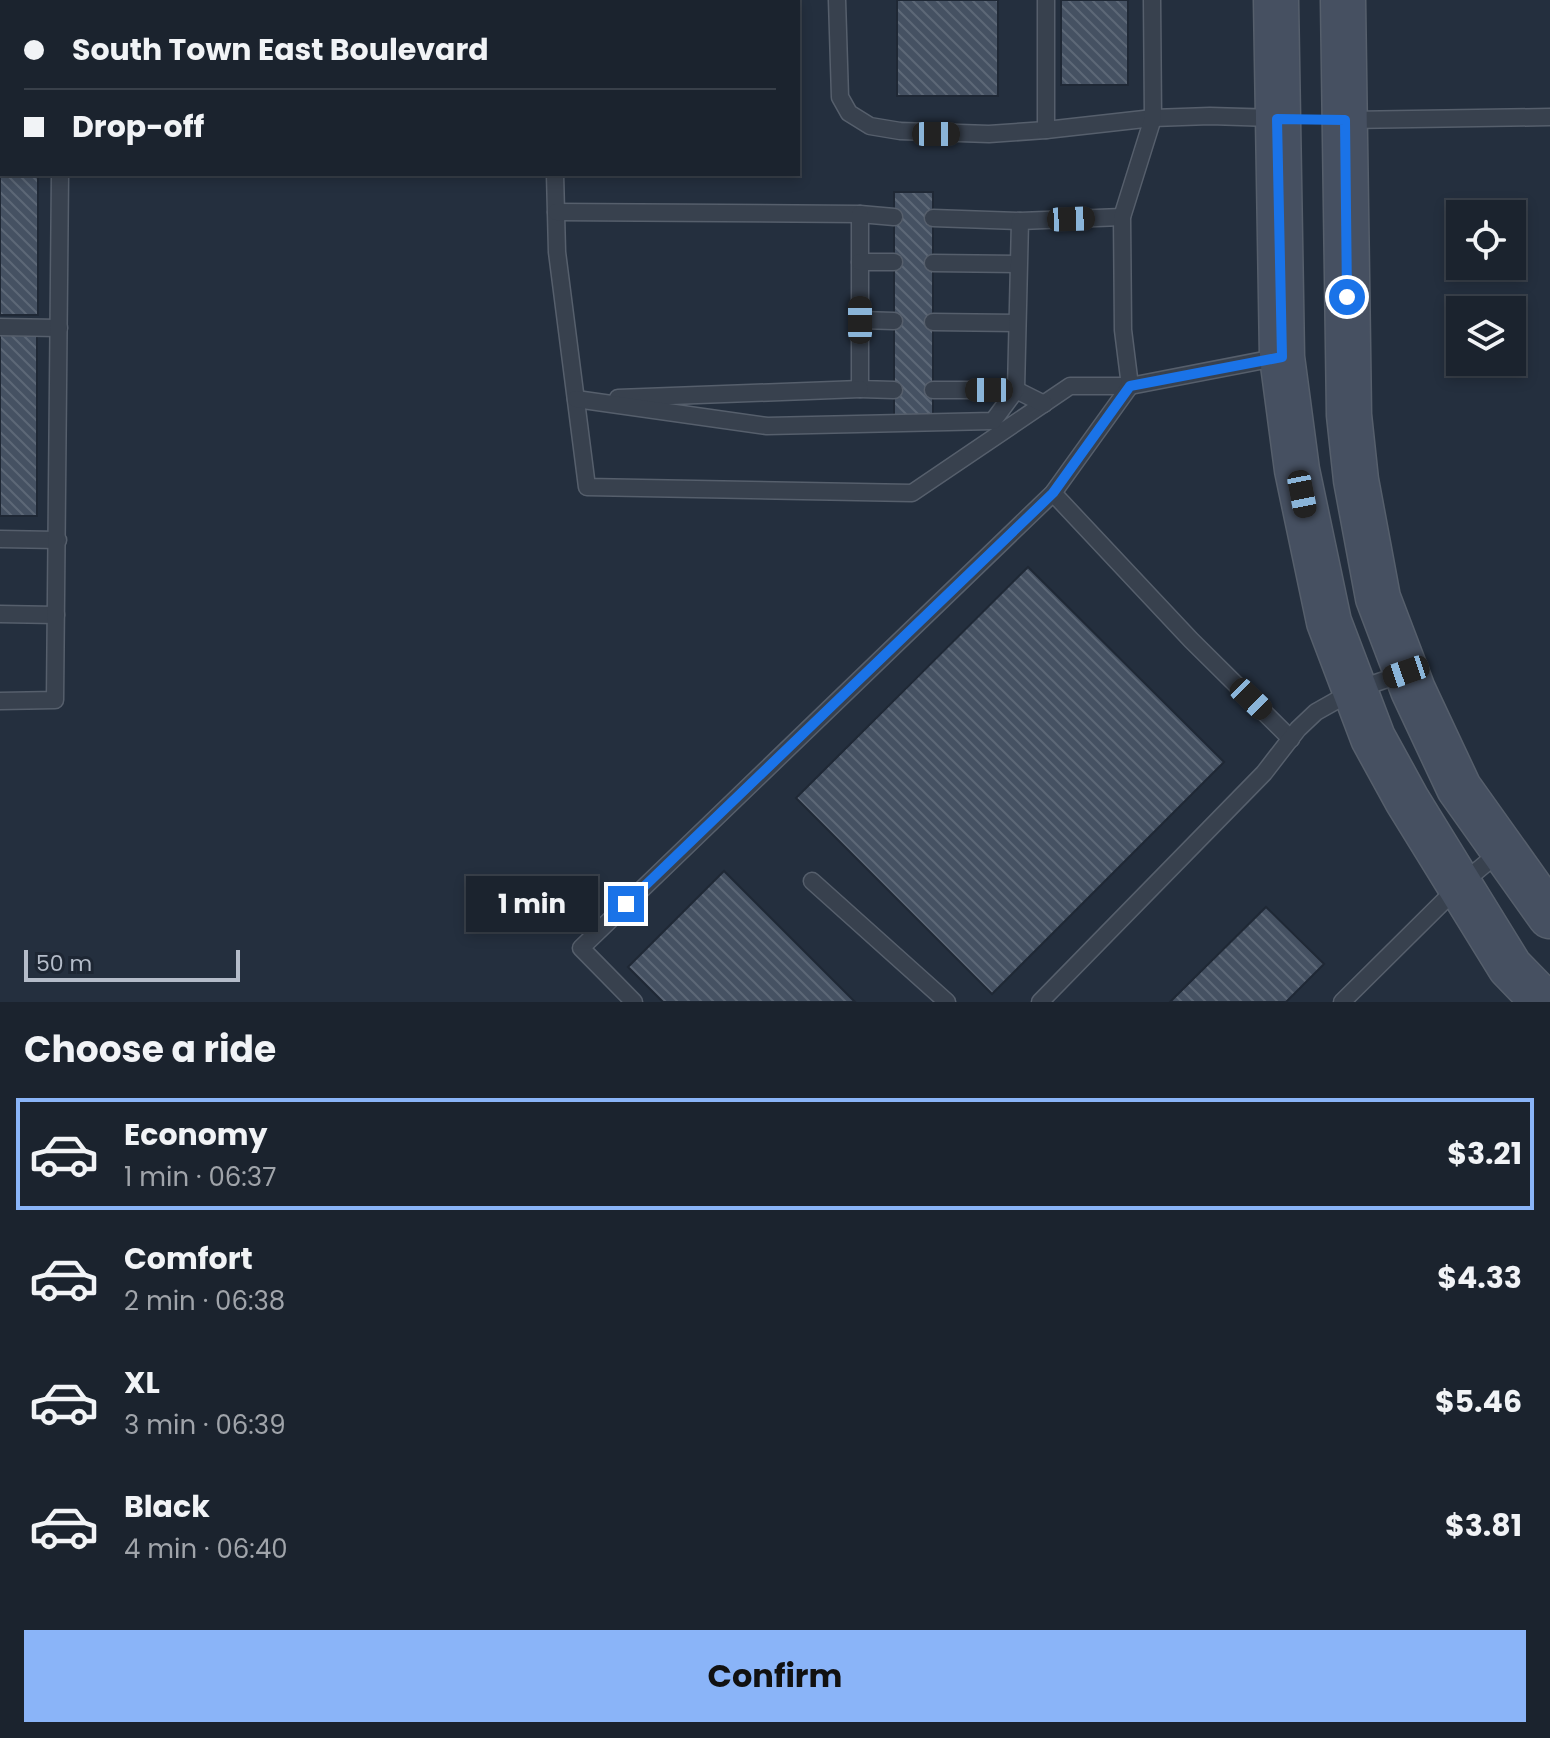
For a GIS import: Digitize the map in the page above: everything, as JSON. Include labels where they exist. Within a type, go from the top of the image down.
[{"type":"main road","points":[[1276,0],[1282,357],[1297,470],[1329,622],[1373,738],[1407,800],[1510,967],[1544,1002]]},
{"type":"main road","points":[[1343,0],[1349,415],[1356,480],[1378,598],[1406,672],[1459,788],[1550,916]]},
{"type":"main road","points":[[1277,119],[1345,120]]},
{"type":"lane","points":[[837,0],[840,97],[849,113],[870,126],[900,131],[989,134],[1153,118],[1210,116],[1277,119]]},
{"type":"lane","points":[[1046,0],[1046,130]]},
{"type":"lane","points":[[634,1002],[581,948],[1053,493],[1130,386],[1123,330],[1122,217],[1153,118],[1152,0]]},
{"type":"lane","points":[[1345,120],[1550,117]]},
{"type":"lane","points":[[0,701],[55,700],[60,176]]},
{"type":"lane","points":[[555,176],[557,252],[587,487],[912,493],[1070,386],[1130,386],[1282,357]]},
{"type":"lane","points":[[556,212],[860,214],[894,217]]},
{"type":"lane","points":[[860,214],[860,389]]},
{"type":"lane","points":[[933,218],[1020,221],[1122,217]]},
{"type":"lane","points":[[576,399],[767,426],[993,421],[1016,390],[1020,221]]},
{"type":"lane","points":[[860,262],[894,262]]},
{"type":"lane","points":[[933,263],[1018,264]]},
{"type":"lane","points":[[860,320],[894,321]]},
{"type":"lane","points":[[933,322],[1017,323]]},
{"type":"lane","points":[[0,327],[59,328]]},
{"type":"lane","points":[[576,399],[894,390]]},
{"type":"lane","points":[[933,390],[1016,390],[1044,404]]},
{"type":"lane","points":[[1053,493],[1191,640],[1291,739]]},
{"type":"lane","points":[[0,539],[58,540]]},
{"type":"lane","points":[[0,614],[56,615]]},
{"type":"lane","points":[[1040,1002],[1264,773],[1298,729],[1316,712],[1355,690],[1406,672]]},
{"type":"lane","points":[[1342,1002],[1460,885],[1503,849]]},
{"type":"lane","points":[[812,881],[947,1002]]},
{"type":"building","points":[[897,0],[998,0],[998,96],[897,96]]},
{"type":"building","points":[[1061,0],[1128,0],[1128,85],[1061,85]]},
{"type":"building","points":[[0,176],[38,176],[38,315],[0,315]]},
{"type":"building","points":[[894,192],[933,192],[933,415],[894,415]]},
{"type":"building","points":[[0,335],[37,335],[37,516],[0,516]]},
{"type":"building","points":[[1028,567],[1224,762],[992,994],[796,798]]},
{"type":"building","points":[[724,871],[855,1002],[663,1002],[628,967]]},
{"type":"building","points":[[1266,907],[1324,964],[1286,1002],[1170,1002]]},
{"type":"route","points":[[626,904],[1053,493],[1130,386],[1282,357],[1277,119],[1345,120],[1347,297]]}]
